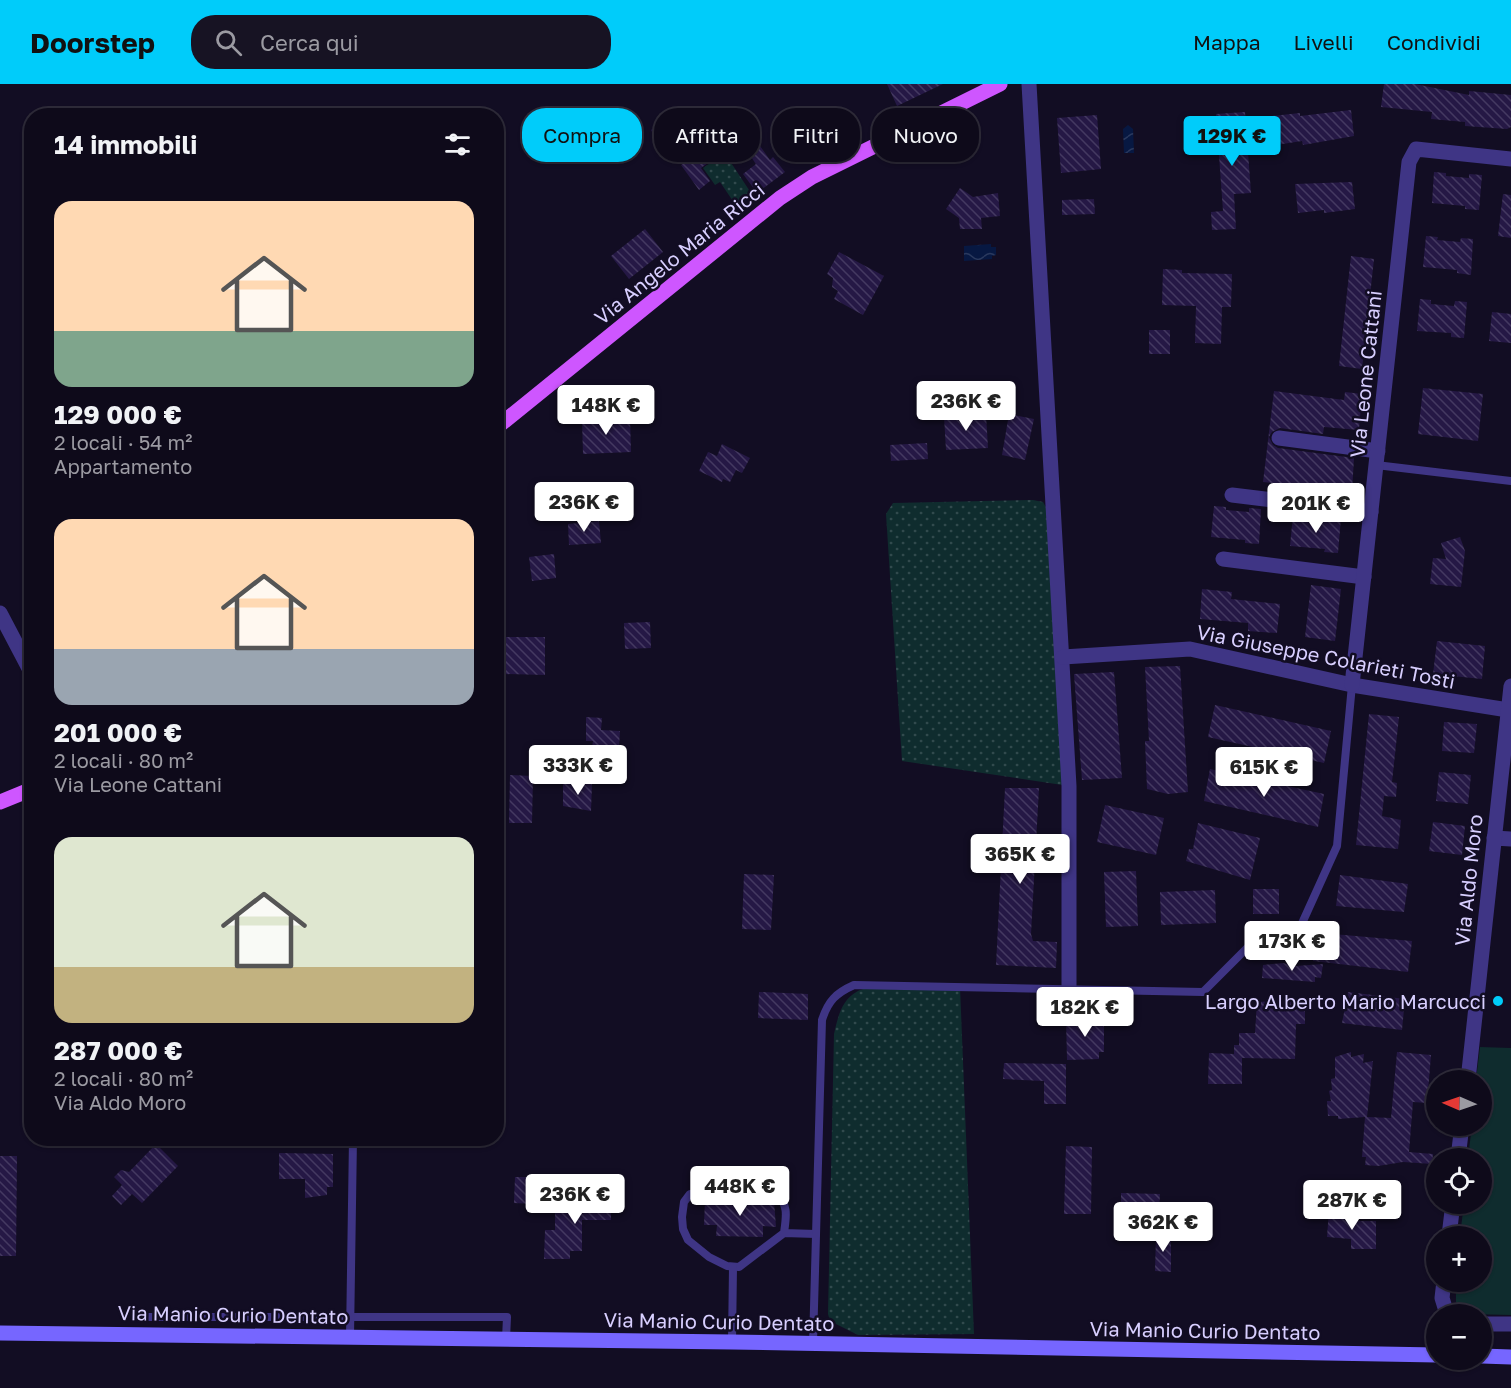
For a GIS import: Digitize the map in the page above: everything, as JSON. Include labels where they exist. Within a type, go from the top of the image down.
[{"type":"main road","name":"Via Angelo Maria Ricci","points":[[504,422],[780,198],[812,177],[1000,84]]},
{"type":"main road","points":[[0,802],[24,792]]},
{"type":"main road","name":"Via Manio Curio Dentato","points":[[0,1333],[813,1343],[1426,1355]]},
{"type":"main road","points":[[1492,1356],[1511,1357]]},
{"type":"street","points":[[1029,84],[1069,786],[1069,990]]},
{"type":"street","name":"Via Leone Cattani","points":[[1352,685],[1409,162],[1416,149],[1511,159]]},
{"type":"street","points":[[1279,438],[1377,458]]},
{"type":"street","points":[[1232,495],[1371,512]]},
{"type":"street","points":[[1223,559],[1364,577]]},
{"type":"street","points":[[0,613],[24,659]]},
{"type":"street","name":"Via Giuseppe Colarieti Tosti","points":[[1063,657],[1190,650],[1352,685],[1508,710]]},
{"type":"street","name":"Via Aldo Moro","points":[[1469,1070],[1511,686]]},
{"type":"street","points":[[1494,838],[1511,839]]},
{"type":"street","points":[[1492,1323],[1511,1324]]},
{"type":"lane","points":[[1377,458],[1511,481]]},
{"type":"lane","name":"Via Leone Cattani","points":[[1069,990],[1203,992],[1248,947],[1294,941],[1337,846],[1352,685]]},
{"type":"lane","points":[[813,1343],[822,1020],[827,1003],[840,992],[854,985],[1069,990]]},
{"type":"lane","points":[[350,1336],[353,1146]]},
{"type":"lane","points":[[784,1233],[786,1211],[783,1200],[777,1195],[690,1194],[684,1202],[683,1229],[688,1240],[709,1257],[733,1267],[739,1267],[763,1251],[784,1233],[816,1234]]},
{"type":"lane","points":[[732,1342],[733,1267]]},
{"type":"lane","points":[[136,1317],[507,1317],[506,1339]]},
{"type":"green space","points":[[712,162],[731,162],[753,196],[737,207],[720,182],[715,185],[703,168]]},
{"type":"green space","points":[[1033,500],[1043,502],[1047,509],[1069,786],[902,761],[886,514],[893,503]]},
{"type":"green space","points":[[891,986],[960,987],[974,1334],[858,1335],[830,1321],[828,1314],[834,1034],[837,1021],[844,1004],[858,991]]},
{"type":"green space","points":[[1480,1047],[1511,1048],[1511,1315],[1492,1315],[1492,1304],[1458,1304],[1456,1302],[1456,1292],[1492,1292],[1492,1226],[1461,1226],[1463,1214],[1492,1214],[1492,1148],[1469,1148],[1471,1136],[1492,1136],[1492,1070],[1477,1070]]},
{"type":"water","points":[[1128,125],[1133,129],[1134,153],[1124,153],[1123,129]]},
{"type":"water","points":[[991,244],[991,247],[996,247],[996,255],[992,256],[992,259],[964,261],[964,246]]},
{"type":"building","points":[[887,84],[943,84],[897,106]]},
{"type":"building","points":[[1384,84],[1415,84],[1469,95],[1469,91],[1511,95],[1511,127],[1507,129],[1465,126],[1465,122],[1431,119],[1432,112],[1381,107]]},
{"type":"building","points":[[1351,110],[1354,136],[1303,145],[1302,141],[1276,145],[1272,116],[1300,113],[1300,116]]},
{"type":"building","points":[[1245,112],[1251,193],[1234,194],[1236,229],[1212,230],[1211,212],[1223,211],[1216,114]]},
{"type":"building","points":[[1097,115],[1101,169],[1061,173],[1057,118]]},
{"type":"building","points":[[760,146],[770,160],[772,158],[772,162],[777,162],[785,172],[757,193],[743,174],[756,164],[755,162],[760,162]]},
{"type":"building","points":[[685,162],[709,162],[701,168],[710,181],[699,190],[681,165]]},
{"type":"building","points":[[1434,172],[1446,173],[1446,176],[1469,178],[1469,174],[1482,175],[1479,210],[1465,209],[1465,206],[1432,203]]},
{"type":"building","points":[[1352,182],[1355,209],[1324,213],[1324,210],[1298,213],[1295,184]]},
{"type":"building","points":[[960,188],[973,197],[998,193],[1000,216],[981,218],[982,229],[960,229],[959,218],[946,209]]},
{"type":"building","points":[[1503,194],[1511,195],[1511,238],[1498,236]]},
{"type":"building","points":[[1094,199],[1095,214],[1062,215],[1062,200]]},
{"type":"building","points":[[645,229],[663,252],[629,279],[611,256]]},
{"type":"building","points":[[1426,236],[1438,237],[1437,240],[1460,242],[1461,238],[1473,239],[1471,275],[1457,273],[1457,270],[1423,267]]},
{"type":"building","points":[[839,252],[884,276],[863,315],[834,299],[838,291],[832,287],[833,278],[827,274]]},
{"type":"building","points":[[1351,256],[1374,259],[1362,369],[1339,366]]},
{"type":"building","points":[[1163,269],[1182,270],[1182,273],[1232,274],[1231,307],[1222,307],[1221,344],[1195,343],[1196,306],[1162,305]]},
{"type":"building","points":[[1420,299],[1431,300],[1431,304],[1454,306],[1455,301],[1467,302],[1464,338],[1451,337],[1451,333],[1417,331]]},
{"type":"building","points":[[1492,312],[1511,314],[1511,343],[1489,341]]},
{"type":"building","points":[[1149,330],[1170,330],[1170,354],[1149,354]]},
{"type":"building","points":[[1423,388],[1483,394],[1478,441],[1418,434]]},
{"type":"building","points":[[1274,391],[1344,400],[1345,392],[1362,394],[1359,430],[1324,427],[1323,434],[1280,428],[1272,432],[1269,437],[1273,445],[1278,448],[1354,458],[1352,492],[1263,482]]},
{"type":"building","points":[[986,414],[988,448],[946,450],[944,417]]},
{"type":"building","points":[[1009,414],[1034,419],[1025,460],[1002,455]]},
{"type":"building","points":[[630,418],[631,452],[583,454],[582,420]]},
{"type":"building","points":[[927,443],[928,459],[891,461],[890,445]]},
{"type":"building","points":[[722,444],[750,458],[742,473],[736,470],[730,482],[723,479],[722,482],[699,471],[708,452],[717,456]]},
{"type":"building","points":[[1214,506],[1226,507],[1226,510],[1249,512],[1249,508],[1261,509],[1259,544],[1245,543],[1245,540],[1211,537]]},
{"type":"building","points":[[1293,515],[1305,516],[1305,519],[1328,521],[1328,517],[1341,518],[1338,553],[1324,552],[1325,549],[1290,546]]},
{"type":"building","points":[[599,521],[601,543],[569,545],[568,524]]},
{"type":"building","points":[[1460,537],[1465,551],[1461,587],[1430,584],[1433,558],[1446,559],[1441,543]]},
{"type":"building","points":[[554,554],[556,578],[532,581],[529,557]]},
{"type":"building","points":[[1311,585],[1341,589],[1335,641],[1305,637]]},
{"type":"building","points":[[1202,589],[1232,592],[1231,599],[1280,604],[1277,633],[1248,631],[1248,623],[1200,619]]},
{"type":"building","points":[[650,622],[651,648],[625,649],[624,623]]},
{"type":"building","points":[[504,637],[545,637],[545,675],[504,674]]},
{"type":"building","points":[[1437,641],[1485,646],[1482,679],[1433,674]]},
{"type":"building","points":[[1180,666],[1188,792],[1168,794],[1147,789],[1145,741],[1149,741],[1145,667]]},
{"type":"building","points":[[1114,672],[1122,778],[1082,780],[1074,674]]},
{"type":"building","points":[[1215,705],[1331,731],[1324,763],[1208,737]]},
{"type":"building","points":[[1369,714],[1399,717],[1392,782],[1397,783],[1396,797],[1384,796],[1382,816],[1401,820],[1398,849],[1356,845]]},
{"type":"building","points":[[586,717],[602,718],[601,730],[620,731],[619,748],[592,747],[593,741],[586,741]]},
{"type":"building","points":[[1444,722],[1477,724],[1474,753],[1442,751]]},
{"type":"building","points":[[1210,769],[1324,794],[1318,827],[1204,801]]},
{"type":"building","points":[[1439,772],[1471,775],[1468,804],[1436,801]]},
{"type":"building","points":[[510,775],[533,776],[532,823],[509,823]]},
{"type":"building","points":[[563,784],[592,784],[591,811],[563,806]]},
{"type":"building","points":[[1005,788],[1039,788],[1031,934],[1033,941],[1057,942],[1056,968],[996,965]]},
{"type":"building","points":[[1105,805],[1164,818],[1156,855],[1097,842]]},
{"type":"building","points":[[1433,822],[1465,826],[1462,855],[1429,851]]},
{"type":"building","points":[[1198,823],[1260,838],[1250,880],[1186,861],[1189,849],[1193,849]]},
{"type":"building","points":[[1136,871],[1138,926],[1106,927],[1104,872]]},
{"type":"building","points":[[744,874],[774,875],[771,930],[742,929]]},
{"type":"building","points":[[1340,875],[1408,884],[1404,912],[1336,906]]},
{"type":"building","points":[[1253,889],[1279,889],[1279,914],[1253,914]]},
{"type":"building","points":[[1215,890],[1216,923],[1161,925],[1160,892]]},
{"type":"building","points":[[1322,933],[1412,941],[1408,972],[1313,961],[1315,947]]},
{"type":"building","points":[[1283,963],[1296,966],[1323,964],[1321,978],[1315,977],[1315,982],[1262,978],[1263,965]]},
{"type":"building","points":[[759,992],[808,994],[808,1020],[758,1018]]},
{"type":"building","points":[[1348,992],[1405,999],[1402,1030],[1342,1023]]},
{"type":"building","points":[[1305,1001],[1305,1024],[1296,1024],[1295,1059],[1242,1058],[1242,1084],[1208,1084],[1209,1053],[1234,1054],[1234,1045],[1239,1045],[1239,1033],[1255,1033],[1257,1002]]},
{"type":"building","points":[[1104,1017],[1104,1052],[1099,1052],[1099,1059],[1067,1060],[1066,1018]]},
{"type":"building","points":[[1351,1052],[1351,1057],[1364,1054],[1363,1063],[1373,1061],[1367,1117],[1391,1118],[1397,1052],[1431,1055],[1430,1070],[1426,1070],[1426,1103],[1413,1102],[1409,1152],[1426,1153],[1426,1164],[1403,1162],[1378,1166],[1365,1165],[1366,1157],[1362,1157],[1365,1117],[1338,1119],[1338,1116],[1328,1116],[1327,1101],[1331,1101],[1329,1091],[1332,1090],[1331,1079],[1335,1078],[1335,1057]]},
{"type":"building","points":[[1004,1063],[1066,1064],[1066,1104],[1044,1104],[1044,1081],[1003,1079]]},
{"type":"building","points":[[154,1146],[158,1146],[178,1166],[142,1203],[132,1194],[121,1205],[112,1196],[122,1185],[114,1177],[121,1170],[129,1172]]},
{"type":"building","points":[[1066,1146],[1092,1147],[1091,1214],[1064,1214]]},
{"type":"building","points":[[279,1153],[333,1154],[333,1187],[327,1187],[327,1195],[305,1198],[305,1179],[279,1179]]},
{"type":"building","points":[[0,1156],[17,1156],[16,1256],[0,1256]]},
{"type":"building","points":[[515,1177],[534,1177],[533,1204],[514,1203]]},
{"type":"building","points":[[1121,1193],[1160,1194],[1159,1210],[1121,1210]]},
{"type":"building","points":[[574,1194],[611,1195],[611,1220],[582,1220],[582,1251],[570,1251],[570,1259],[544,1259],[545,1230],[555,1230],[555,1209],[574,1209]]},
{"type":"building","points":[[705,1200],[774,1201],[776,1227],[763,1226],[763,1237],[716,1236],[717,1225],[704,1225]]},
{"type":"building","points":[[1329,1210],[1346,1211],[1345,1221],[1376,1221],[1376,1249],[1351,1249],[1351,1239],[1327,1237]]},
{"type":"building","points":[[1156,1235],[1171,1235],[1171,1272],[1155,1271]]},
{"type":"place","name":"Largo Alberto Mario Marcucci","points":[[1498,1001]]}]
